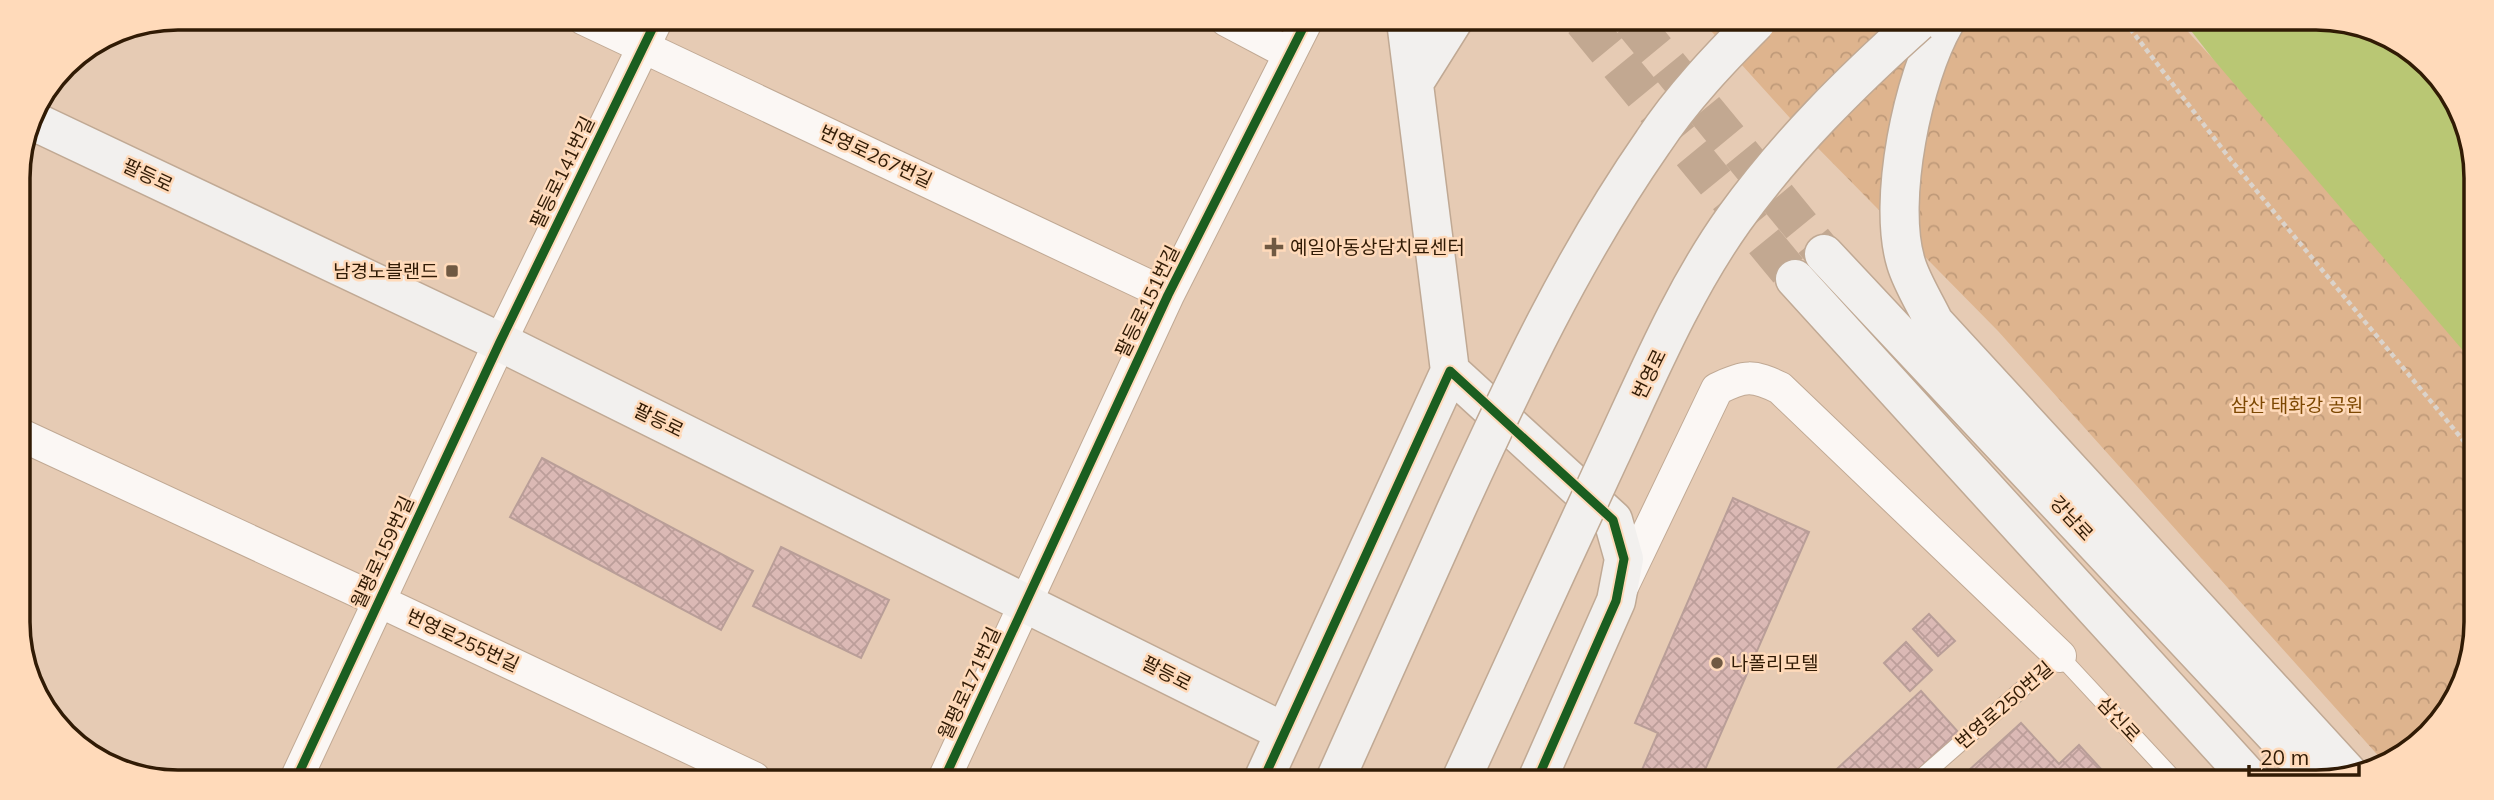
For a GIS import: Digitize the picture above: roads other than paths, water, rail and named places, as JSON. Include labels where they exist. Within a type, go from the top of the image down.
[{"type":"main road","points":[[1267,770],[1450,371],[1407,30]]},
{"type":"main road","points":[[1414,83],[1447,30]]},
{"type":"main road","points":[[1340,770],[1490,436],[1549,313],[1609,208],[1654,140],[1697,85],[1749,30]]},
{"type":"main road","name":"번영로","points":[[1466,770],[1654,361],[1700,273],[1734,220],[1779,162],[1820,117],[1910,30]]},
{"type":"main road","points":[[1940,30],[1916,96],[1904,154],[1899,210],[1906,263],[1934,322],[2343,767]]},
{"type":"main road","name":"팔등로","points":[[40,124],[500,341],[1284,732]]},
{"type":"main road","name":"강남로","points":[[1824,254],[2308,770]]},
{"type":"main road","points":[[1795,279],[2242,770]]},
{"type":"main road","points":[[1450,371],[1613,520],[1624,559],[1616,601],[1541,770]]},
{"type":"street","points":[[1245,30],[1290,54]]},
{"type":"street","name":"팔등로151번길","points":[[1026,602],[1168,295],[1302,30]]},
{"type":"street","name":"번영로267번길","points":[[650,33],[1168,295]]},
{"type":"street","name":"팔등로141번길","points":[[500,341],[650,33]]},
{"type":"street","name":"월평로159번길","points":[[300,770],[500,341]]},
{"type":"street","points":[[1616,601],[1717,389],[1735,380],[1758,378],[1780,388],[2060,656]]},
{"type":"street","name":"번영로255번길","points":[[30,439],[737,770]]},
{"type":"street","name":"월평로171번길","points":[[948,770],[1026,602]]},
{"type":"lane","name":"번영로250번길","points":[[1930,770],[2060,656]]},
{"type":"lane","name":"삼신로","points":[[2060,656],[2166,770]]},
{"type":"tunnel","points":[[1590,30],[1795,279]]},
{"type":"tunnel","points":[[1639,30],[1824,254]]},
{"type":"place","name":"예일아동상담치료센터","points":[[1274,247]]},
{"type":"place","name":"남경노블랜드","points":[[452,271]]},
{"type":"place","name":"나폴리모텔","points":[[1717,663]]},
{"type":"park label","name":"삼산 태화강 공원","points":[[2297,405]]}]
